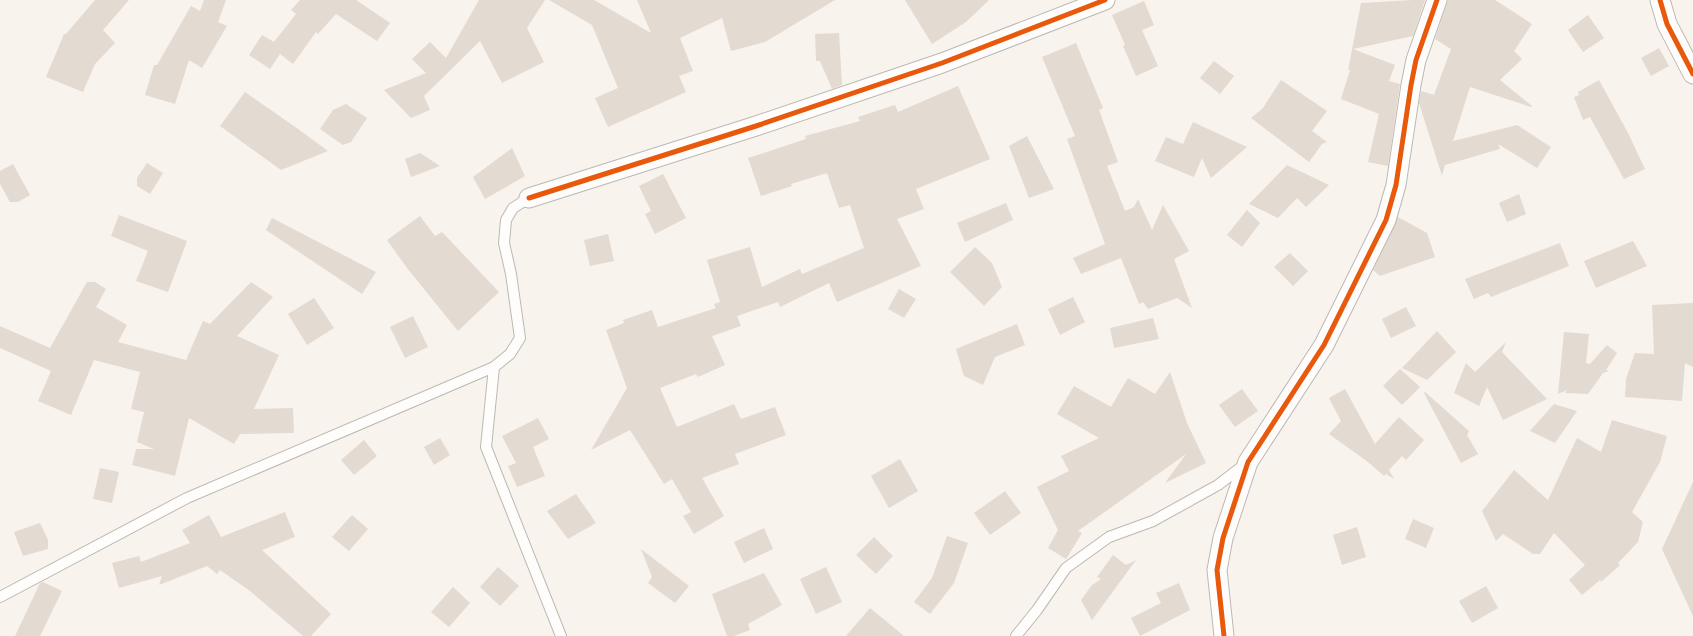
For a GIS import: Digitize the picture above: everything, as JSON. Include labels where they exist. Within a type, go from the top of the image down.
[{"type":"street","points":[[530,198],[756,126],[942,63],[1105,0]]},
{"type":"street","points":[[1224,636],[1217,570],[1223,538],[1248,462],[1324,345],[1386,220],[1396,185],[1416,60],[1437,0]]},
{"type":"street","points":[[1660,0],[1667,24],[1693,74]]},
{"type":"lane","points":[[0,597],[187,498],[494,367],[510,354],[520,338],[511,274],[504,243],[506,220],[513,208],[530,198]]},
{"type":"lane","points":[[494,367],[486,447],[561,636]]},
{"type":"lane","points":[[1016,636],[1037,610],[1066,568],[1109,537],[1153,521],[1218,485],[1248,462]]},
{"type":"building","points":[[95,0],[129,0],[103,30],[115,43],[95,64],[83,92],[46,77],[64,34],[66,34]]},
{"type":"building","points":[[204,0],[226,0],[218,22],[227,26],[202,68],[189,60],[175,104],[145,95],[154,65],[157,65],[191,6],[200,11]]},
{"type":"building","points":[[300,0],[356,0],[390,23],[377,41],[336,14],[318,34],[316,32],[293,64],[280,54],[270,69],[249,55],[262,35],[274,42],[296,14],[291,10]]},
{"type":"building","points":[[479,0],[545,0],[527,28],[544,62],[502,83],[480,41],[424,96],[430,110],[411,118],[384,90],[426,73],[412,59],[430,42],[446,58]]},
{"type":"building","points":[[549,0],[594,0],[651,33],[637,0],[835,0],[765,42],[731,51],[722,18],[680,38],[693,71],[679,76],[686,92],[608,127],[595,98],[618,88],[592,25]]},
{"type":"building","points":[[905,0],[989,0],[966,22],[932,44]]},
{"type":"building","points":[[1425,0],[1413,36],[1353,49],[1395,65],[1389,81],[1400,84],[1388,166],[1368,162],[1379,114],[1341,99],[1350,70],[1348,70],[1361,3]]},
{"type":"building","points":[[1448,0],[1495,0],[1532,24],[1514,51],[1522,59],[1500,80],[1532,106],[1531,107],[1470,87],[1453,141],[1517,125],[1551,147],[1537,168],[1498,144],[1500,149],[1445,165],[1442,176],[1419,103],[1421,91],[1434,95],[1451,49],[1435,39]]},
{"type":"building","points":[[1144,1],[1154,25],[1142,30],[1158,66],[1136,76],[1112,15]]},
{"type":"building","points":[[1588,15],[1604,38],[1583,52],[1568,30]]},
{"type":"building","points":[[839,33],[842,85],[832,89],[820,61],[816,61],[815,34]]},
{"type":"building","points":[[1076,43],[1103,108],[1099,110],[1118,162],[1107,166],[1125,211],[1134,207],[1138,199],[1152,230],[1163,205],[1189,251],[1174,259],[1192,308],[1176,297],[1177,298],[1148,309],[1143,302],[1139,304],[1121,258],[1081,274],[1073,258],[1105,244],[1067,139],[1075,136],[1042,57]]},
{"type":"building","points":[[1659,48],[1669,66],[1651,76],[1641,58]]},
{"type":"building","points":[[1214,61],[1234,76],[1220,94],[1200,78]]},
{"type":"building","points":[[1281,80],[1327,111],[1312,131],[1327,142],[1322,144],[1309,162],[1251,118],[1263,108]]},
{"type":"building","points":[[1599,80],[1628,133],[1645,169],[1624,179],[1590,117],[1583,120],[1574,97],[1579,95],[1578,92]]},
{"type":"building","points":[[958,86],[990,159],[916,189],[924,209],[897,219],[921,266],[837,302],[829,283],[780,307],[778,302],[737,316],[741,326],[712,336],[725,365],[698,377],[696,374],[660,388],[677,427],[734,404],[741,419],[775,407],[786,435],[735,454],[739,464],[702,478],[724,516],[694,534],[683,516],[691,512],[672,479],[664,484],[630,430],[591,450],[627,388],[606,330],[624,323],[623,320],[652,310],[658,327],[716,308],[714,304],[720,302],[707,260],[750,247],[762,287],[800,269],[802,274],[864,248],[850,205],[839,208],[827,173],[791,184],[792,186],[761,196],[748,158],[806,139],[805,136],[860,121],[858,117],[895,105],[898,112]]},
{"type":"building","points":[[245,92],[328,151],[281,170],[220,126]]},
{"type":"building","points":[[346,104],[367,118],[351,142],[343,145],[320,129],[333,110]]},
{"type":"building","points":[[1193,122],[1247,147],[1211,178],[1202,158],[1194,177],[1155,161],[1166,137],[1183,144]]},
{"type":"building","points":[[1027,136],[1054,189],[1029,198],[1009,146]]},
{"type":"building","points":[[512,148],[525,176],[485,199],[473,177]]},
{"type":"building","points":[[420,153],[440,166],[411,177],[405,159]]},
{"type":"building","points":[[147,163],[163,173],[150,194],[137,186],[137,178]]},
{"type":"building","points":[[13,164],[30,195],[18,202],[10,202],[0,184],[0,171]]},
{"type":"building","points":[[1287,165],[1329,185],[1306,207],[1297,198],[1278,218],[1249,204]]},
{"type":"building","points":[[663,174],[686,218],[655,234],[645,214],[651,211],[639,186]]},
{"type":"building","points":[[1519,194],[1526,214],[1507,222],[1499,203]]},
{"type":"building","points":[[1006,203],[1013,220],[965,242],[957,223]]},
{"type":"building","points":[[1247,210],[1260,223],[1242,247],[1227,235]]},
{"type":"building","points":[[119,215],[187,241],[168,292],[136,281],[148,251],[111,236]]},
{"type":"building","points":[[420,216],[435,236],[442,232],[499,292],[458,331],[407,268],[387,240]]},
{"type":"building","points":[[1398,217],[1427,233],[1435,257],[1380,276],[1373,270]]},
{"type":"building","points":[[272,218],[376,272],[362,294],[266,230]]},
{"type":"building","points":[[608,234],[614,261],[590,266],[584,240]]},
{"type":"building","points":[[1633,241],[1647,266],[1596,288],[1584,261]]},
{"type":"building","points":[[1560,243],[1569,266],[1491,297],[1488,293],[1474,299],[1465,279]]},
{"type":"building","points":[[975,247],[992,263],[1002,287],[984,306],[950,272]]},
{"type":"building","points":[[1290,253],[1308,271],[1293,286],[1274,267]]},
{"type":"building","points":[[87,282],[95,282],[106,289],[96,307],[127,325],[118,342],[186,360],[203,321],[210,324],[251,282],[273,297],[237,336],[279,355],[254,409],[293,408],[294,433],[240,434],[234,444],[189,418],[175,476],[132,465],[136,449],[154,449],[137,442],[144,412],[131,409],[140,372],[94,360],[71,415],[38,401],[51,371],[0,348],[0,326],[50,348]]},
{"type":"building","points":[[899,289],[916,299],[904,318],[888,309]]},
{"type":"building","points":[[1073,297],[1085,322],[1060,335],[1048,309]]},
{"type":"building","points":[[314,298],[334,328],[307,345],[288,314]]},
{"type":"building","points":[[1693,303],[1693,367],[1685,363],[1682,401],[1625,397],[1626,379],[1635,353],[1654,354],[1652,305]]},
{"type":"building","points":[[1406,307],[1416,326],[1391,338],[1382,319]]},
{"type":"building","points":[[413,316],[428,347],[405,358],[390,327]]},
{"type":"building","points":[[1153,318],[1159,339],[1114,348],[1110,328]]},
{"type":"building","points":[[1017,324],[1025,345],[995,357],[983,385],[964,376],[956,349]]},
{"type":"building","points":[[1437,331],[1456,352],[1427,380],[1402,368]]},
{"type":"building","points":[[1564,332],[1589,334],[1586,363],[1590,364],[1607,345],[1617,353],[1606,370],[1609,371],[1603,373],[1588,394],[1565,393],[1567,390],[1558,394]]},
{"type":"building","points":[[1506,342],[1502,352],[1547,399],[1503,420],[1487,387],[1479,406],[1454,393],[1466,363],[1475,372]]},
{"type":"building","points":[[1400,369],[1420,387],[1402,405],[1383,386]]},
{"type":"building","points":[[1170,372],[1187,423],[1206,463],[1165,483],[1186,454],[1078,531],[1082,533],[1066,559],[1048,548],[1058,530],[1037,487],[1069,471],[1061,456],[1099,438],[1057,414],[1074,386],[1111,407],[1128,378],[1155,394]]},
{"type":"building","points":[[1242,389],[1258,411],[1235,427],[1219,405]]},
{"type":"building","points":[[1345,389],[1375,444],[1399,417],[1424,440],[1406,460],[1402,456],[1389,470],[1394,479],[1386,474],[1384,476],[1368,462],[1329,434],[1341,421],[1329,398]]},
{"type":"building","points":[[1425,392],[1469,431],[1467,435],[1478,454],[1461,463],[1424,393]]},
{"type":"building","points":[[1554,404],[1577,411],[1555,443],[1530,431]]},
{"type":"building","points":[[538,418],[549,439],[533,447],[545,476],[517,487],[508,466],[516,463],[502,436]]},
{"type":"building","points":[[1612,420],[1667,436],[1660,462],[1632,512],[1643,522],[1638,542],[1618,563],[1620,565],[1601,582],[1600,580],[1582,595],[1569,580],[1585,565],[1554,533],[1540,554],[1533,554],[1503,534],[1496,541],[1482,511],[1514,470],[1548,500],[1577,438],[1601,452]]},
{"type":"building","points":[[440,438],[450,455],[434,465],[424,447]]},
{"type":"building","points":[[364,440],[377,456],[354,475],[341,460]]},
{"type":"building","points":[[900,459],[918,491],[889,508],[871,476]]},
{"type":"building","points":[[100,468],[119,472],[112,503],[93,499]]},
{"type":"building","points":[[1693,482],[1693,616],[1662,549]]},
{"type":"building","points":[[1005,491],[1021,513],[990,535],[974,513]]},
{"type":"building","points":[[576,494],[596,523],[568,539],[547,511]]},
{"type":"building","points":[[285,512],[295,537],[262,550],[331,614],[311,636],[303,636],[250,591],[220,570],[217,574],[207,566],[159,585],[162,576],[119,588],[112,563],[139,556],[141,562],[190,543],[182,530],[209,515],[221,537]]},
{"type":"building","points":[[352,515],[368,529],[349,551],[332,537]]},
{"type":"building","points":[[1413,519],[1434,528],[1426,548],[1405,539]]},
{"type":"building","points":[[40,523],[48,540],[48,549],[23,556],[14,532]]},
{"type":"building","points":[[1357,527],[1366,557],[1342,565],[1333,535]]},
{"type":"building","points":[[764,528],[773,549],[744,563],[734,542]]},
{"type":"building","points":[[947,536],[968,543],[954,583],[930,614],[914,602],[932,578]]},
{"type":"building","points":[[874,537],[893,556],[876,574],[856,555]]},
{"type":"building","points":[[641,549],[689,586],[675,603],[648,583],[652,577]]},
{"type":"building","points":[[1113,555],[1126,565],[1136,560],[1092,620],[1081,600],[1092,585],[1101,579],[1097,577]]},
{"type":"building","points":[[498,567],[519,586],[500,606],[480,587]]},
{"type":"building","points":[[826,567],[842,602],[816,614],[800,579]]},
{"type":"building","points":[[764,573],[782,605],[748,624],[750,630],[734,636],[727,636],[712,594]]},
{"type":"building","points":[[43,582],[62,591],[40,636],[15,636],[40,583]]},
{"type":"building","points":[[1179,583],[1190,610],[1140,636],[1131,618],[1161,603],[1156,593]]},
{"type":"building","points":[[1486,586],[1498,608],[1472,623],[1459,601]]},
{"type":"building","points":[[453,587],[470,603],[449,627],[431,612]]},
{"type":"building","points":[[870,608],[904,636],[846,636]]},
{"type":"cycle path","points":[[529,198],[756,126],[942,63],[1105,0]]},
{"type":"cycle path","points":[[1224,636],[1217,570],[1223,538],[1248,462],[1324,345],[1386,220],[1396,185],[1416,60],[1437,0]]},
{"type":"cycle path","points":[[1660,0],[1667,24],[1693,74]]}]
